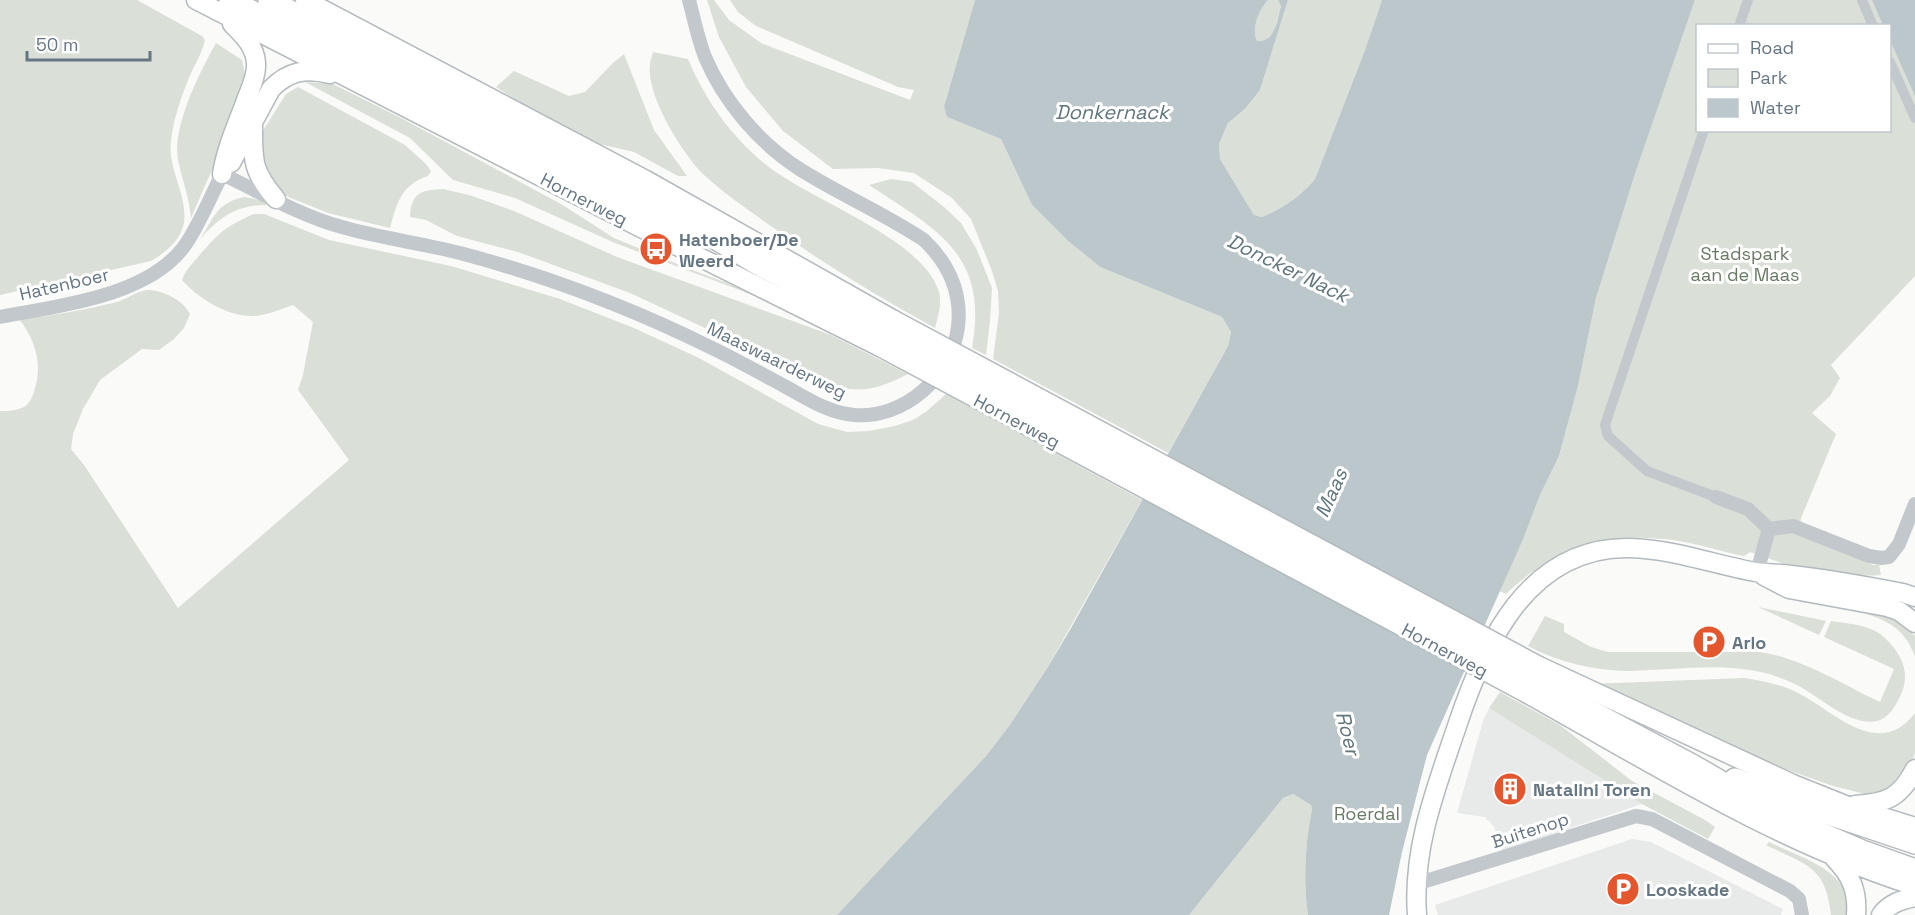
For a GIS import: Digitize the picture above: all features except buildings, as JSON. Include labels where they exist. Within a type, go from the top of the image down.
[{"type":"main road","name":"Hornerweg","points":[[196,0],[222,5],[640,212],[756,263]]},
{"type":"main road","name":"Hornerweg","points":[[269,0],[650,199],[756,263],[1695,766],[1790,820],[1907,867]]},
{"type":"main road","name":"Hornerweg","points":[[305,0],[646,180],[888,333]]},
{"type":"main road","points":[[327,0],[344,20]]},
{"type":"main road","name":"Hornerweg","points":[[222,5],[346,78],[641,228],[888,333]]},
{"type":"main road","points":[[222,5],[253,50],[256,63],[253,81],[225,155],[222,174]]},
{"type":"main road","points":[[222,174],[234,160],[271,89],[285,76],[308,70],[346,78]]},
{"type":"main road","points":[[253,124],[256,170],[262,182],[276,199]]},
{"type":"main road","points":[[1418,915],[1416,884],[1420,842],[1461,713],[1486,653],[1504,619],[1529,588],[1560,566],[1606,550],[1627,548],[1665,552],[1757,572],[1853,584],[1915,597]]},
{"type":"main road","points":[[1757,572],[1789,589],[1887,606],[1899,611],[1915,623]]},
{"type":"main road","name":"Hornerweg","points":[[1532,680],[1848,806],[1914,837]]},
{"type":"main road","name":"Hornerweg","points":[[1532,680],[1718,800],[1831,855],[1915,886]]},
{"type":"main road","name":"Hornerweg","points":[[1695,766],[1832,815],[1914,837]]},
{"type":"main road","points":[[1848,806],[1875,803],[1892,798],[1900,793],[1915,769]]},
{"type":"main road","points":[[1831,855],[1851,879],[1856,898],[1856,915]]},
{"type":"main road","points":[[1881,915],[1896,902],[1915,897]]},
{"type":"street","name":"Maaswaarderweg","points":[[222,174],[314,217],[341,227],[457,252],[511,267],[593,295],[673,328],[832,410],[854,415],[867,415],[904,405],[933,381],[952,350],[958,329],[959,303],[949,271],[935,250],[924,240],[802,171],[754,131],[726,94],[705,58],[689,0]]},
{"type":"street","points":[[1740,24],[1748,0]]},
{"type":"street","points":[[1862,0],[1872,24]]},
{"type":"street","points":[[1891,64],[1915,118]]},
{"type":"street","points":[[1703,132],[1605,425],[1608,436],[1647,471],[1748,509],[1769,529]]},
{"type":"street","name":"Hatenboer","points":[[0,317],[88,300],[126,288],[167,264],[183,248],[222,174]]},
{"type":"street","points":[[1769,529],[1793,526],[1869,556],[1889,557],[1899,544],[1915,504]]},
{"type":"street","points":[[1757,572],[1769,529]]},
{"type":"street","name":"Buitenop","points":[[1416,884],[1636,816],[1652,819],[1790,891],[1799,899],[1802,915]]},
{"type":"shaded area","points":[[1489,708],[1642,804],[1502,851],[1494,827],[1485,817],[1457,813],[1483,721]]},
{"type":"shaded area","points":[[1632,839],[1651,842],[1783,909],[1781,915],[1438,915],[1435,905]]},
{"type":"green space","points":[[0,0],[137,0],[202,36],[205,40],[180,101],[171,141],[172,162],[183,202],[184,223],[180,235],[172,245],[151,261],[0,295]]},
{"type":"green space","points":[[707,0],[714,0],[729,20],[761,43],[910,100],[914,90],[898,87],[756,26],[738,12],[730,0],[975,0],[944,105],[947,117],[1001,139],[1032,205],[1067,240],[1100,267],[1222,317],[1231,332],[1228,346],[1168,453],[993,359],[999,313],[998,291],[971,219],[952,198],[914,173],[878,168],[833,169],[783,131],[746,87],[719,37]]},
{"type":"green space","points":[[1268,0],[1278,0],[1281,5],[1274,32],[1267,41],[1257,41],[1255,31],[1257,19]]},
{"type":"green space","points":[[1288,0],[1382,0],[1315,179],[1291,201],[1262,217],[1254,215],[1220,159],[1219,144],[1228,123],[1245,109],[1260,90]]},
{"type":"green space","name":"Stadspark aan de Maas","points":[[1695,0],[1874,0],[1885,24],[1696,24],[1696,132],[1891,132],[1891,38],[1915,93],[1915,276],[1831,365],[1840,378],[1830,396],[1812,413],[1836,434],[1801,518],[1800,534],[1873,565],[1879,565],[1881,575],[1824,572],[1791,566],[1750,552],[1744,556],[1671,540],[1623,538],[1582,545],[1541,566],[1506,594],[1499,591],[1559,456],[1578,386],[1596,298],[1636,171]]},
{"type":"green space","points":[[216,43],[242,60],[245,74],[243,90],[224,142],[191,218],[178,160],[179,131],[202,69]]},
{"type":"green space","points":[[653,52],[688,59],[720,116],[752,153],[765,164],[784,178],[889,237],[911,254],[929,272],[939,292],[940,306],[935,328],[808,252],[718,188],[703,174],[685,152],[659,107],[650,77]]},
{"type":"green space","points":[[624,54],[654,130],[687,176],[678,176],[634,152],[591,142],[549,121],[496,87],[514,71],[569,96],[585,92]]},
{"type":"green space","points":[[305,82],[333,84],[401,118],[561,204],[614,238],[796,309],[795,311],[615,243],[515,198],[453,180],[410,138]]},
{"type":"green space","points":[[298,87],[405,145],[431,171],[428,176],[412,184],[401,196],[390,228],[328,213],[286,196],[266,177],[259,147],[262,132],[286,94]]},
{"type":"green space","points":[[891,179],[912,182],[944,207],[961,223],[977,250],[992,288],[986,355],[972,348],[975,316],[973,289],[965,267],[952,248],[936,232],[869,185]]},
{"type":"green space","points":[[443,189],[469,195],[514,211],[617,257],[831,335],[908,374],[887,384],[868,389],[848,389],[825,384],[630,293],[518,252],[457,236],[426,220],[410,217],[412,203],[419,194],[429,190]]},
{"type":"green space","points":[[244,197],[265,201],[271,205],[239,209],[215,224],[200,239],[221,207]]},
{"type":"green space","points":[[254,214],[264,214],[329,240],[451,266],[560,299],[634,328],[699,358],[818,424],[847,432],[869,431],[913,420],[946,394],[1142,500],[1046,670],[1009,726],[986,756],[837,915],[0,915],[0,411],[18,409],[27,404],[34,392],[38,372],[34,345],[20,320],[105,305],[147,290],[172,297],[183,304],[190,314],[184,328],[159,350],[142,349],[100,380],[83,409],[73,434],[71,449],[84,465],[178,608],[349,460],[298,390],[313,322],[293,305],[257,316],[232,313],[213,305],[182,280],[185,273],[217,236]]},
{"type":"green space","points":[[1801,596],[1872,609],[1898,620],[1915,636],[1915,656],[1906,639],[1885,621],[1857,611],[1798,601]]},
{"type":"green space","points":[[1758,607],[1826,621],[1819,635]]},
{"type":"green space","points":[[1545,616],[1564,624],[1564,632],[1591,647],[1608,652],[1750,651],[1769,654],[1808,666],[1880,702],[1894,669],[1824,637],[1831,621],[1853,624],[1881,634],[1893,647],[1902,662],[1904,687],[1890,713],[1880,720],[1870,722],[1847,716],[1795,684],[1754,671],[1713,667],[1616,671],[1590,667],[1552,657],[1528,646]]},
{"type":"green space","points":[[1744,678],[1771,683],[1798,693],[1841,720],[1871,733],[1886,733],[1901,727],[1915,713],[1915,753],[1906,777],[1888,790],[1865,794],[1833,786],[1765,762],[1686,724],[1590,684]]},
{"type":"green space","points":[[1500,692],[1560,725],[1632,781],[1715,827],[1708,839],[1642,804],[1489,708]]},
{"type":"green space","points":[[1293,794],[1311,805],[1312,809],[1306,862],[1308,915],[1189,915],[1283,798]]},
{"type":"green space","points":[[1769,842],[1809,860],[1834,877],[1843,887],[1848,900],[1848,915],[1831,915],[1824,886],[1819,877],[1803,863],[1766,845]]},
{"type":"water","points":[[975,0],[1268,0],[1257,19],[1255,31],[1257,41],[1263,41],[1275,29],[1281,6],[1278,0],[1288,0],[1260,90],[1245,109],[1228,123],[1219,144],[1220,159],[1254,215],[1262,217],[1291,201],[1315,179],[1382,0],[1695,0],[1636,171],[1596,298],[1578,386],[1559,456],[1427,755],[1402,852],[1389,915],[1308,915],[1306,862],[1312,809],[1311,805],[1293,794],[1283,798],[1189,915],[837,915],[986,756],[1009,726],[1071,628],[1228,346],[1231,332],[1222,317],[1100,267],[1067,240],[1032,205],[1001,139],[947,117],[944,106]]},
{"type":"water","points":[[1872,0],[1915,0],[1915,96],[1891,42],[1891,24],[1883,24]]},
{"type":"place","name":"Hatenboer/De Weerd","points":[[656,249]]},
{"type":"place","name":"Arlo","points":[[1709,642]]},
{"type":"place","name":"Natalini Toren","points":[[1510,789]]},
{"type":"place","name":"Looskade","points":[[1623,889]]},
{"type":"water label","name":"Donkernack","points":[[1112,112]]},
{"type":"water label","name":"Doncker Nack","points":[[1288,268]]},
{"type":"water label","name":"Maas","points":[[1331,493]]},
{"type":"water label","name":"Roer","points":[[1348,733]]},
{"type":"park label","name":"Roerdal","points":[[1367,813]]}]
